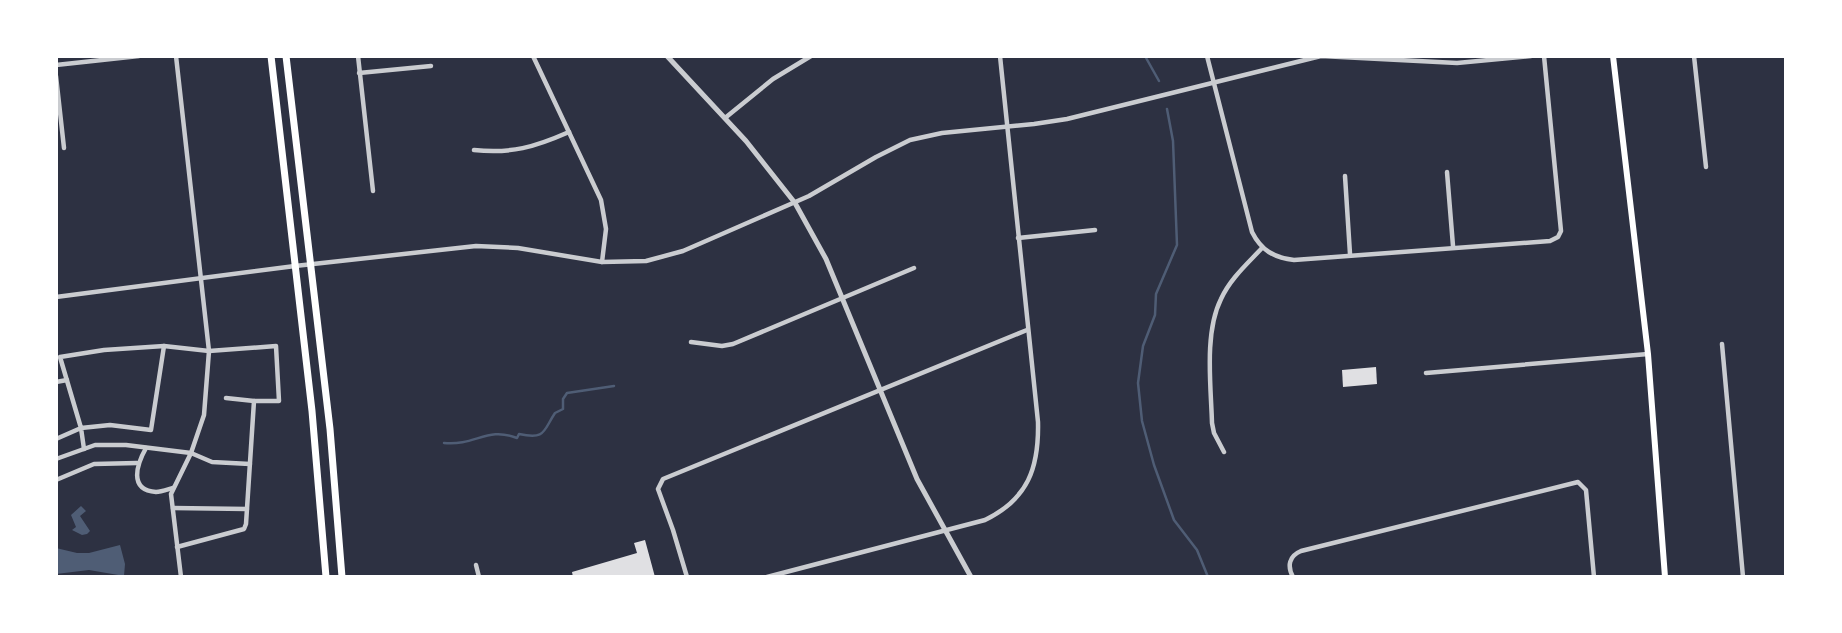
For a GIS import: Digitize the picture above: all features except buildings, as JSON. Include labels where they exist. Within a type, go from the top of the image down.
[{"type":"main road","points":[[271,56],[316,443],[326,577]]},
{"type":"main road","points":[[286,56],[330,429],[342,577]]},
{"type":"main road","points":[[1613,56],[1647,354],[1665,577]]},
{"type":"street","points":[[56,65],[139,56]]},
{"type":"street","points":[[176,56],[209,351],[204,415],[191,453],[171,494],[181,577]]},
{"type":"street","points":[[358,56],[373,191]]},
{"type":"street","points":[[533,56],[601,200],[606,229],[602,262]]},
{"type":"street","points":[[667,56],[771,170],[795,202],[826,259],[917,479],[971,577]]},
{"type":"street","points":[[725,118],[773,79],[803,58],[811,56]]},
{"type":"street","points":[[767,577],[985,520],[1002,512],[1022,492],[1033,470],[1038,449],[1038,430],[1000,56]]},
{"type":"street","points":[[1207,56],[1252,232],[1262,248],[1283,259],[1294,260],[1555,240],[1560,234],[1544,56]]},
{"type":"street","points":[[56,297],[295,266],[485,246],[518,248],[602,262],[632,262],[668,256],[795,202],[909,140],[942,133],[1067,119],[1321,56],[1467,63],[1531,56]]},
{"type":"street","points":[[1694,56],[1706,167]]},
{"type":"street","points":[[359,72],[431,66]]},
{"type":"street","points":[[56,76],[64,148]]},
{"type":"street","points":[[474,150],[521,150],[569,132]]},
{"type":"street","points":[[1447,172],[1453,246]]},
{"type":"street","points":[[1345,176],[1350,254]]},
{"type":"street","points":[[1018,238],[1094,230]]},
{"type":"street","points":[[1224,452],[1212,423],[1212,329],[1215,313],[1225,291],[1262,248]]},
{"type":"street","points":[[691,342],[722,346],[733,344],[914,268]]},
{"type":"street","points":[[687,577],[658,489],[659,482],[670,475],[1027,330]]},
{"type":"street","points":[[1722,344],[1743,577]]},
{"type":"street","points":[[56,439],[81,428],[110,425],[151,430],[164,346]]},
{"type":"street","points":[[84,449],[81,428],[58,357],[104,350],[164,346],[209,351],[276,346],[279,401],[226,398]]},
{"type":"street","points":[[1426,373],[1647,354]]},
{"type":"street","points":[[56,382],[67,380]]},
{"type":"street","points":[[177,547],[244,529],[254,401]]},
{"type":"street","points":[[56,458],[95,445],[126,445],[191,453],[212,462],[250,464]]},
{"type":"street","points":[[146,448],[137,463],[136,476],[143,487],[156,492],[174,488]]},
{"type":"street","points":[[56,480],[94,464],[137,463]]},
{"type":"street","points":[[1293,577],[1289,566],[1295,553],[1578,482],[1587,490],[1594,577]]},
{"type":"street","points":[[173,508],[247,509]]},
{"type":"street","points":[[476,565],[479,577]]},
{"type":"water","points":[[81,506],[86,511],[80,516],[90,531],[82,535],[72,530],[76,527],[71,515]]},
{"type":"water","points":[[120,545],[125,564],[124,576],[89,570],[56,574],[56,548],[89,553]]},
{"type":"waterway","points":[[1145,56],[1159,81]]},
{"type":"waterway","points":[[1167,109],[1173,141],[1177,245],[1156,294],[1155,315],[1143,346],[1138,383],[1142,421],[1154,465],[1174,520],[1197,550],[1208,577]]},
{"type":"waterway","points":[[444,443],[465,442],[497,434],[517,438],[519,434],[539,435],[555,413],[563,409],[563,399],[567,393],[614,386]]}]
